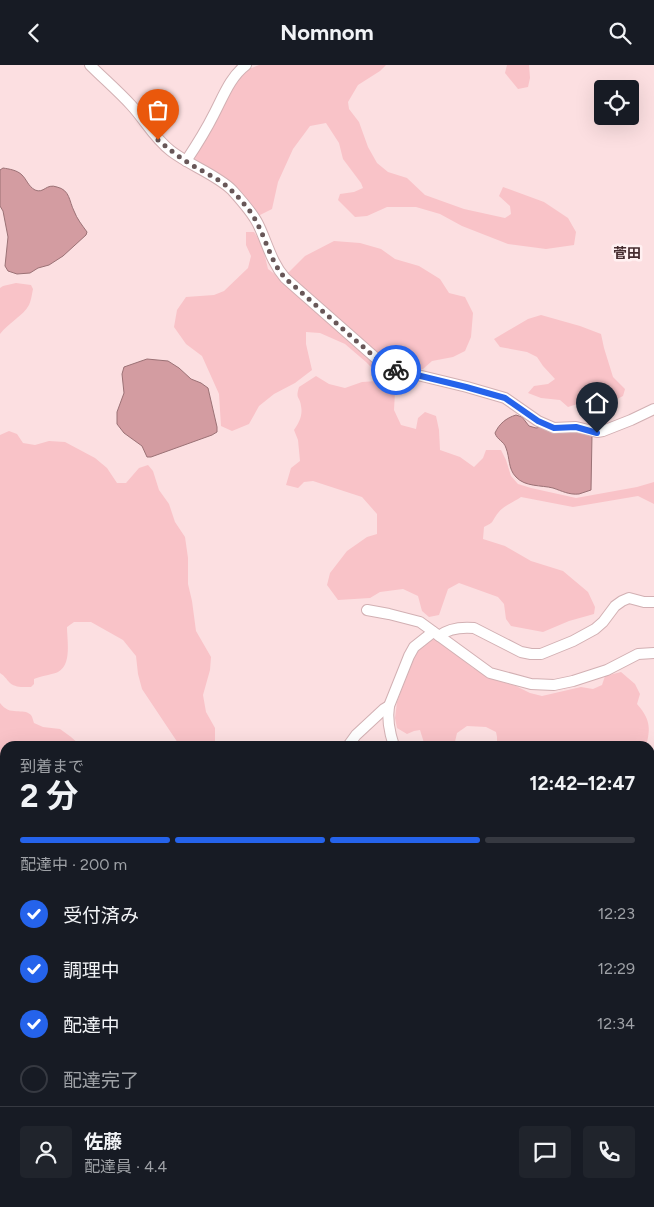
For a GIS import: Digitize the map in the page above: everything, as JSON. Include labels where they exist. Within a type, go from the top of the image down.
[{"type":"street","points":[[90,65],[132,106],[158,140],[171,151],[231,189],[257,223],[275,265],[282,274],[378,360],[404,372],[505,398],[538,421],[554,428],[576,427],[597,433],[654,409]]},
{"type":"street","points":[[186,161],[210,123],[230,83],[246,65]]},
{"type":"street","points":[[393,741],[388,711],[409,656],[414,647],[436,634],[466,627],[474,628],[521,652],[541,654],[573,641],[595,629],[615,606],[622,601],[629,598],[644,602],[654,602]]},
{"type":"street","points":[[367,610],[420,622],[490,673],[531,684],[554,685],[573,681],[607,669],[638,654],[654,653]]},
{"type":"street","points":[[352,741],[384,709],[390,706]]},
{"type":"shaded area","points":[[259,65],[386,65],[358,85],[348,102],[349,109],[359,122],[368,147],[377,163],[388,172],[407,178],[425,195],[464,209],[505,218],[511,214],[510,206],[499,196],[503,187],[544,202],[568,218],[576,232],[574,245],[546,249],[508,244],[462,226],[440,214],[416,207],[387,207],[367,216],[355,217],[338,200],[340,194],[354,192],[363,188],[343,159],[339,143],[326,123],[310,126],[293,149],[278,182],[272,209],[258,216],[193,160],[229,90],[244,71]]},
{"type":"shaded area","points":[[507,65],[529,65],[530,78],[528,87],[518,89],[505,73]]},
{"type":"shaded area","points":[[3,168],[20,173],[35,190],[41,191],[50,186],[61,188],[68,196],[77,217],[87,232],[63,256],[49,265],[38,268],[30,273],[17,274],[8,271],[5,266],[8,237],[3,211],[0,206],[0,170]]},
{"type":"shaded area","points":[[246,232],[254,232],[262,244],[268,269],[276,275],[289,272],[305,256],[334,241],[360,243],[381,249],[395,259],[419,266],[440,279],[449,293],[465,297],[473,313],[471,337],[465,351],[453,357],[432,361],[423,369],[412,371],[400,367],[394,375],[378,374],[345,344],[320,333],[306,332],[306,344],[312,370],[259,406],[249,424],[232,431],[221,426],[219,394],[202,356],[186,344],[174,327],[177,310],[186,297],[214,295],[224,291],[248,268],[251,256],[246,245]]},
{"type":"shaded area","points":[[16,283],[31,285],[33,289],[30,302],[23,313],[0,334],[0,288]]},
{"type":"shaded area","points":[[541,315],[601,334],[613,377],[625,389],[623,396],[613,401],[596,398],[568,407],[560,400],[541,398],[528,393],[534,386],[548,384],[555,379],[537,357],[527,352],[500,347],[494,339],[528,319]]},
{"type":"shaded area","points":[[147,359],[168,361],[191,379],[208,388],[217,432],[147,457],[142,446],[124,433],[117,424],[117,412],[124,393],[122,374],[124,367]]},
{"type":"shaded area","points":[[316,376],[329,384],[345,388],[362,382],[377,381],[391,383],[395,392],[394,410],[401,425],[416,429],[418,418],[425,412],[436,416],[440,450],[460,457],[474,467],[483,458],[486,450],[501,450],[511,476],[518,484],[576,498],[654,482],[654,504],[638,496],[573,507],[521,497],[503,508],[491,523],[484,527],[483,539],[505,546],[531,561],[563,571],[588,592],[595,607],[594,614],[569,621],[543,632],[511,626],[506,619],[504,604],[498,597],[459,583],[448,589],[439,615],[429,617],[422,611],[418,596],[403,589],[380,592],[370,598],[338,600],[327,585],[330,573],[347,551],[367,537],[377,534],[377,514],[362,497],[313,481],[304,482],[298,488],[286,485],[291,468],[300,461],[298,440],[294,430],[301,416],[298,396],[299,387]]},
{"type":"shaded area","points":[[516,415],[522,417],[529,426],[536,428],[541,427],[558,433],[574,431],[592,435],[591,490],[579,494],[566,493],[553,488],[524,483],[513,474],[505,446],[495,433],[503,422]]},
{"type":"shaded area","points":[[9,431],[17,434],[23,443],[35,445],[49,441],[65,442],[95,458],[107,468],[117,483],[126,483],[139,468],[148,465],[153,471],[159,490],[169,504],[175,522],[185,537],[188,558],[188,584],[196,631],[211,657],[210,670],[203,695],[206,712],[215,728],[215,741],[177,741],[142,689],[136,656],[123,640],[91,622],[74,622],[67,627],[67,658],[62,669],[58,672],[34,679],[34,684],[31,687],[15,686],[0,673],[0,435]]},
{"type":"shaded area","points":[[435,638],[473,668],[493,679],[542,696],[581,687],[593,689],[602,685],[605,676],[621,672],[635,684],[640,694],[637,704],[647,719],[649,728],[647,741],[497,741],[496,732],[486,727],[467,726],[457,733],[455,741],[423,741],[420,730],[407,734],[397,728],[395,718],[397,702],[416,649],[428,640]]},
{"type":"shaded area","points":[[0,703],[8,710],[28,713],[31,715],[34,723],[43,727],[60,729],[75,741],[0,741]]},
{"type":"way so far","points":[[158,140],[190,164],[221,181],[231,189],[257,223],[275,265],[285,278],[378,360],[396,370]]},
{"type":"district","name":"菅田","points":[[627,253]]},
{"type":"route","points":[[396,370],[505,398],[538,421],[554,428],[576,427],[597,433]]}]
